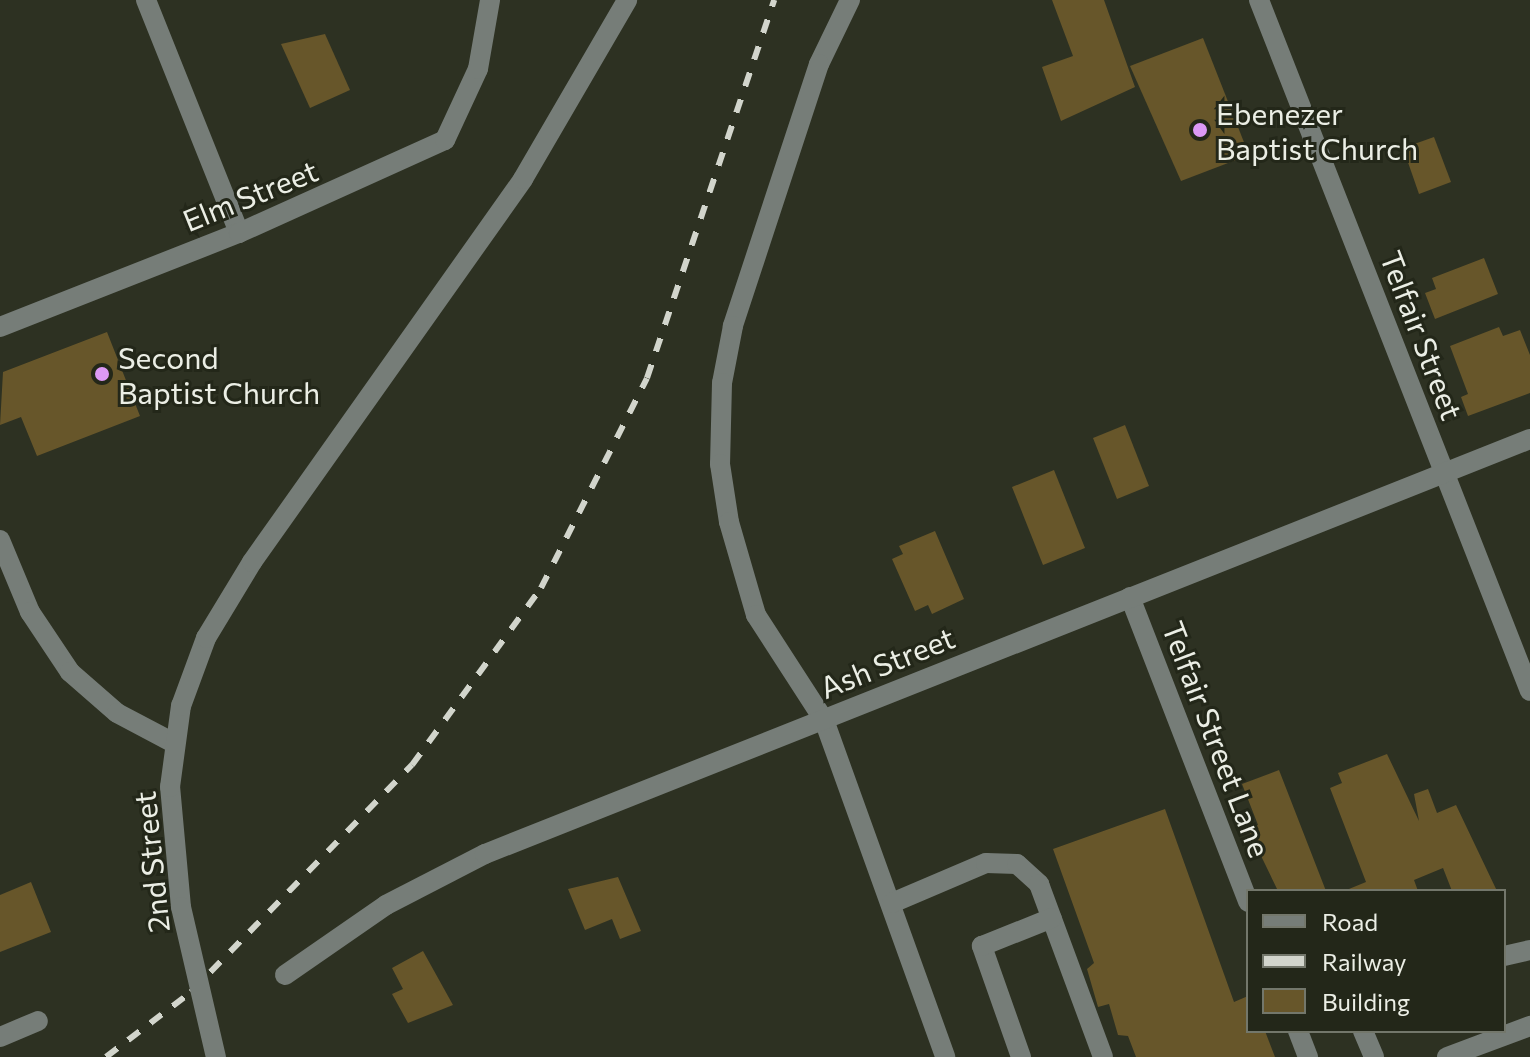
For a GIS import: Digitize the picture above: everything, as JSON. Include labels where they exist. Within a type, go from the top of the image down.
[{"type":"street","points":[[146,0],[239,233]]},
{"type":"street","name":"Elm Street","points":[[0,327],[239,233],[445,140],[478,69],[490,0]]},
{"type":"street","name":"2nd Street","points":[[216,1057],[181,907],[171,833],[174,743],[190,674],[229,597],[523,179],[627,0]]},
{"type":"street","points":[[850,0],[819,64],[733,326],[722,383],[720,464],[740,569],[756,615],[824,720],[945,1057]]},
{"type":"street","name":"Telfair Street","points":[[1259,0],[1530,691]]},
{"type":"street","name":"Ash Street","points":[[285,975],[425,883],[780,732],[824,720],[1442,471],[1530,439]]},
{"type":"street","points":[[0,540],[30,612],[70,672],[117,713],[174,743]]},
{"type":"street","name":"Telfair Street Lane","points":[[1130,597],[1246,897]]},
{"type":"street","points":[[892,903],[986,863],[1017,864],[1039,884],[1103,1057]]},
{"type":"street","points":[[1021,1057],[982,946],[1052,918]]},
{"type":"street","points":[[1506,956],[1530,950]]},
{"type":"street","points":[[0,1037],[38,1021]]},
{"type":"street","points":[[1447,1057],[1530,1026]]},
{"type":"street","points":[[1299,1033],[1308,1057]]},
{"type":"street","points":[[1364,1033],[1374,1057]]},
{"type":"building","name":"Ebenezer Baptist Church","points":[[1052,0],[1104,0],[1135,87],[1061,121],[1042,67],[1073,56]]},
{"type":"building","points":[[325,34],[350,90],[310,108],[281,44]]},
{"type":"building","name":"Ebenezer Baptist Church","points":[[1203,38],[1249,155],[1181,181],[1130,66]]},
{"type":"building","points":[[1434,137],[1451,182],[1419,194],[1403,148]]},
{"type":"building","points":[[1484,258],[1498,294],[1435,319],[1425,293],[1436,289],[1432,278]]},
{"type":"building","points":[[1499,327],[1503,336],[1520,330],[1530,355],[1530,393],[1468,416],[1461,397],[1468,394],[1450,346]]},
{"type":"building","points":[[107,332],[140,416],[37,456],[21,417],[0,425],[3,372]]},
{"type":"building","points":[[1125,425],[1149,486],[1117,499],[1093,438]]},
{"type":"building","points":[[1054,470],[1085,548],[1043,565],[1012,487]]},
{"type":"building","points":[[935,531],[964,599],[932,614],[928,605],[915,611],[892,559],[903,554],[899,546]]},
{"type":"building","points":[[1387,754],[1419,821],[1414,794],[1428,789],[1437,813],[1456,805],[1496,889],[1451,889],[1443,868],[1414,880],[1417,889],[1349,889],[1366,882],[1330,788],[1342,783],[1338,773]]},
{"type":"building","points":[[1279,770],[1325,889],[1277,889],[1248,829],[1258,825],[1242,784]]},
{"type":"building","points":[[1165,809],[1234,1002],[1246,997],[1246,1033],[1266,1033],[1275,1057],[1136,1057],[1128,1036],[1118,1035],[1109,1004],[1098,1007],[1087,969],[1094,963],[1053,849]]},
{"type":"building","points":[[618,877],[641,931],[620,939],[612,919],[585,930],[568,889]]},
{"type":"building","points":[[31,882],[51,932],[0,952],[0,895]]},
{"type":"building","points":[[423,951],[453,1005],[408,1023],[392,994],[403,989],[392,968]]},
{"type":"railway","points":[[106,1057],[191,992],[412,765],[541,588],[647,378],[774,0]]},
{"type":"place","name":"Ebenezer Baptist Church","points":[[1200,130]]},
{"type":"place","name":"Second Baptist Church","points":[[102,374]]}]
